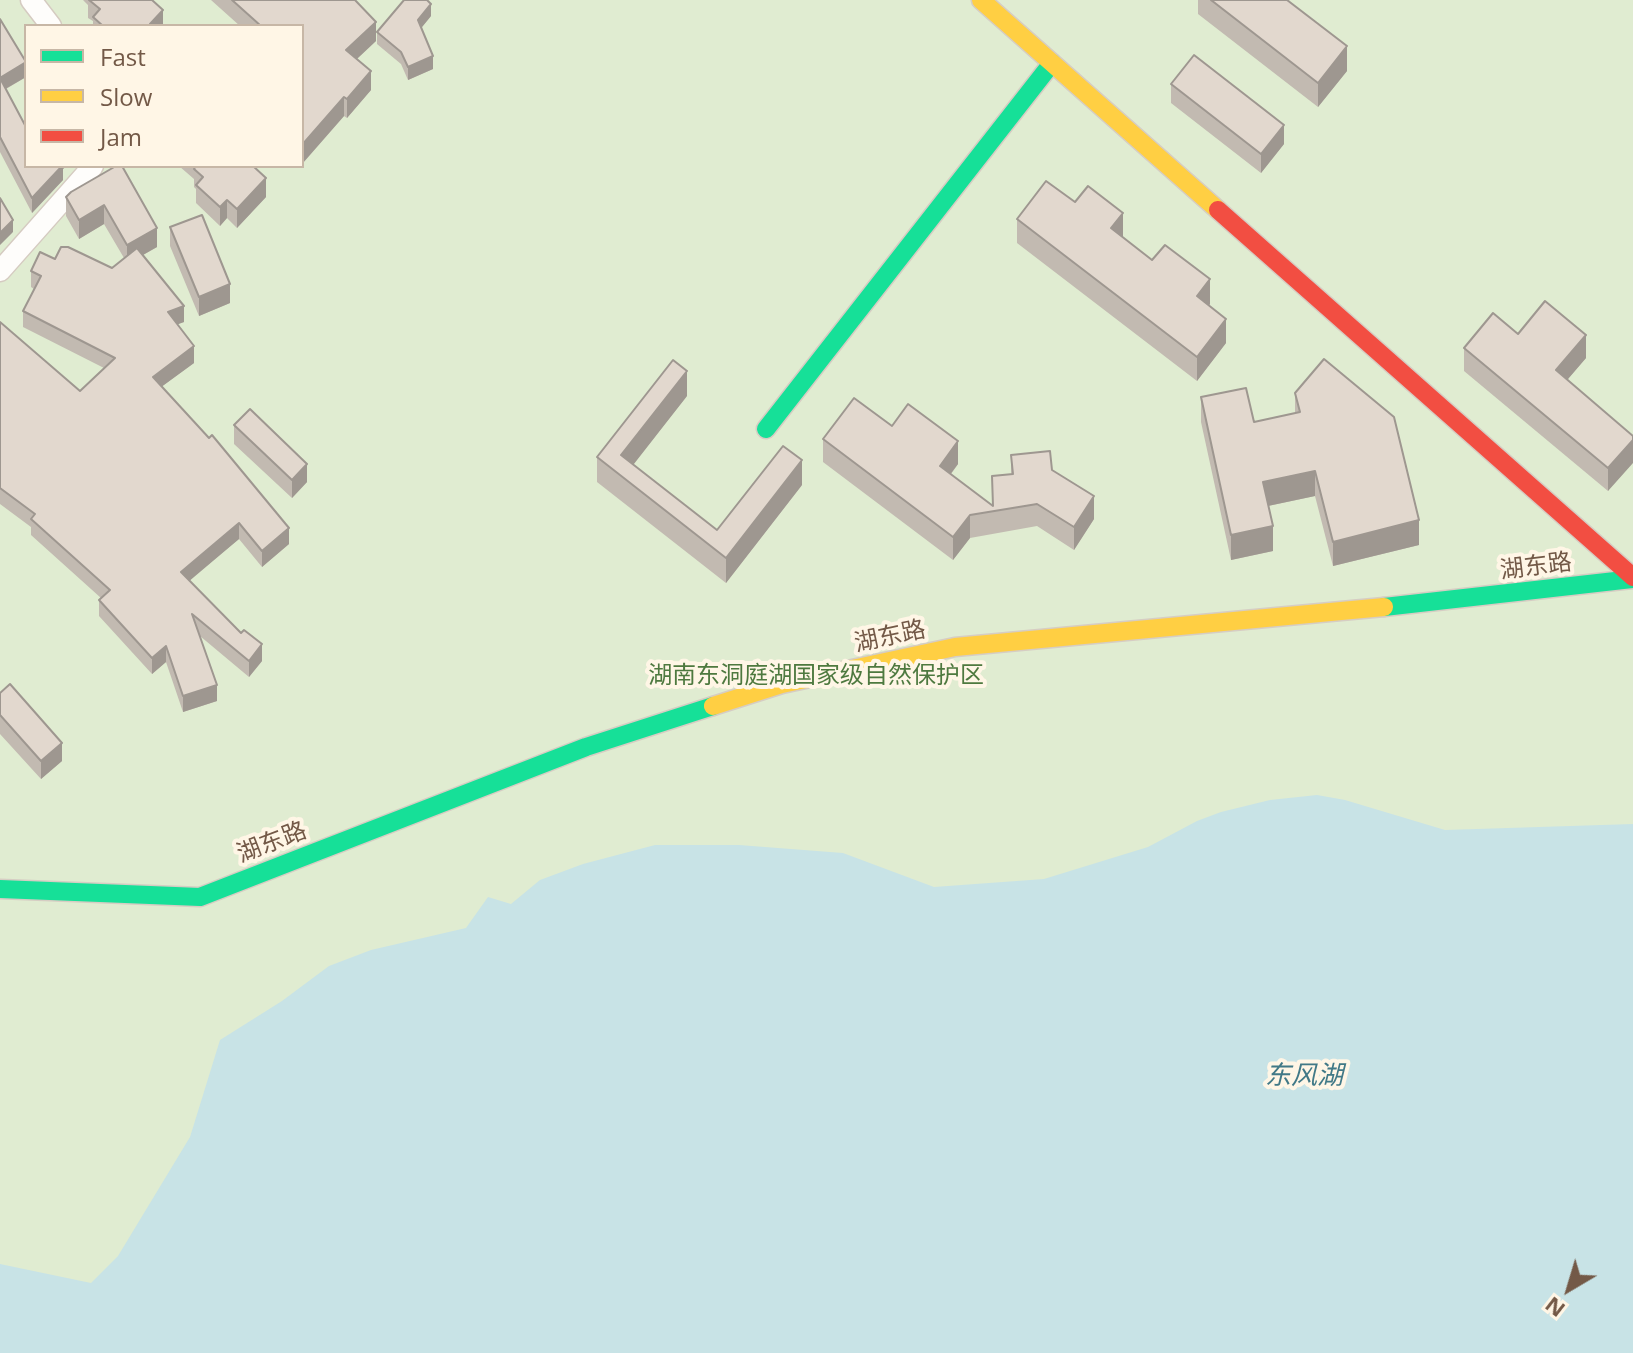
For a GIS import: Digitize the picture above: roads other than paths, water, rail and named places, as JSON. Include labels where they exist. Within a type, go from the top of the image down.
[{"type":"street","points":[[31,0],[49,24]]},
{"type":"street","points":[[981,0],[1633,578]]},
{"type":"street","points":[[766,429],[1052,63]]},
{"type":"street","points":[[0,271],[91,168]]},
{"type":"street","name":"湖东路","points":[[0,889],[200,897],[586,747],[782,684],[955,647],[1445,602],[1633,578]]},
{"type":"water","name":"东风湖","points":[[1317,795],[1345,800],[1445,830],[1633,824],[1633,1353],[0,1353],[0,1264],[91,1283],[118,1256],[190,1137],[220,1040],[282,1001],[329,966],[371,950],[466,928],[488,897],[511,904],[540,880],[583,864],[655,845],[739,845],[843,853],[934,887],[1044,879],[1148,847],[1221,812],[1270,800]]},
{"type":"park label","name":"湖南东洞庭湖国家级自然保护区","points":[[816,676]]}]
